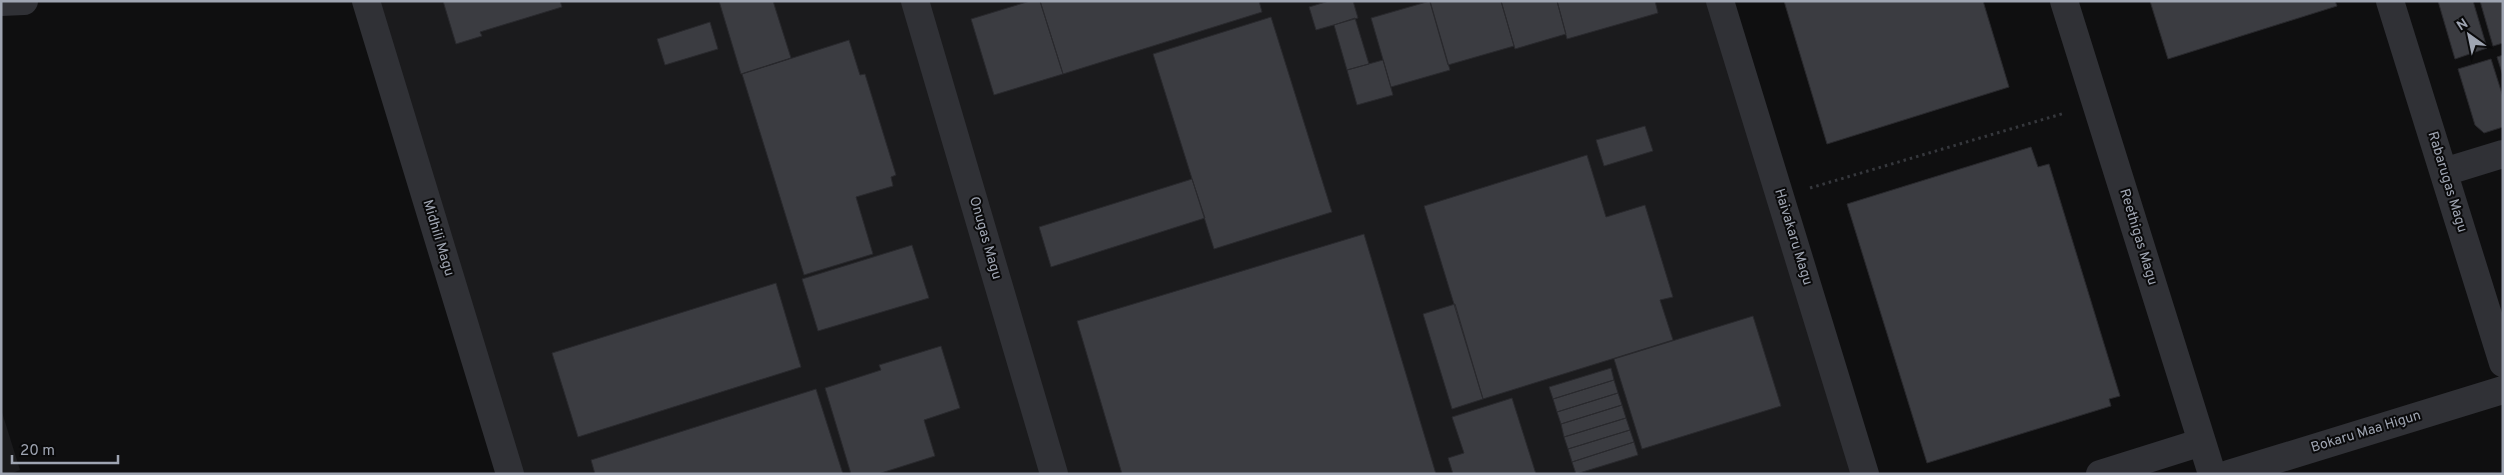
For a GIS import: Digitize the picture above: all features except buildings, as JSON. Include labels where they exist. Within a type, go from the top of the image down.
[{"type":"street","points":[[1,2],[24,1]]},
{"type":"street","name":"Midhili Magu","points":[[366,1],[510,474]]},
{"type":"street","name":"Onugas Magu","points":[[915,1],[1054,474]]},
{"type":"street","name":"Haivakaru Magu","points":[[1720,1],[1865,474]]},
{"type":"street","name":"Reethigas Magu","points":[[2064,1],[2212,474]]},
{"type":"street","name":"Rabarugas Magu","points":[[2390,1],[2503,363]]},
{"type":"street","points":[[2444,172],[2503,154]]},
{"type":"street","name":"Bokaru Maa Higun","points":[[2229,474],[2503,390]]},
{"type":"street","points":[[2100,474],[2202,442]]},
{"type":"path","points":[[1781,197],[2096,103]]},
{"type":"shaded area","points":[[369,1],[1720,1],[1865,474],[511,474]]},
{"type":"shaded area","points":[[1,409],[20,470],[10,474],[1,474]]}]
